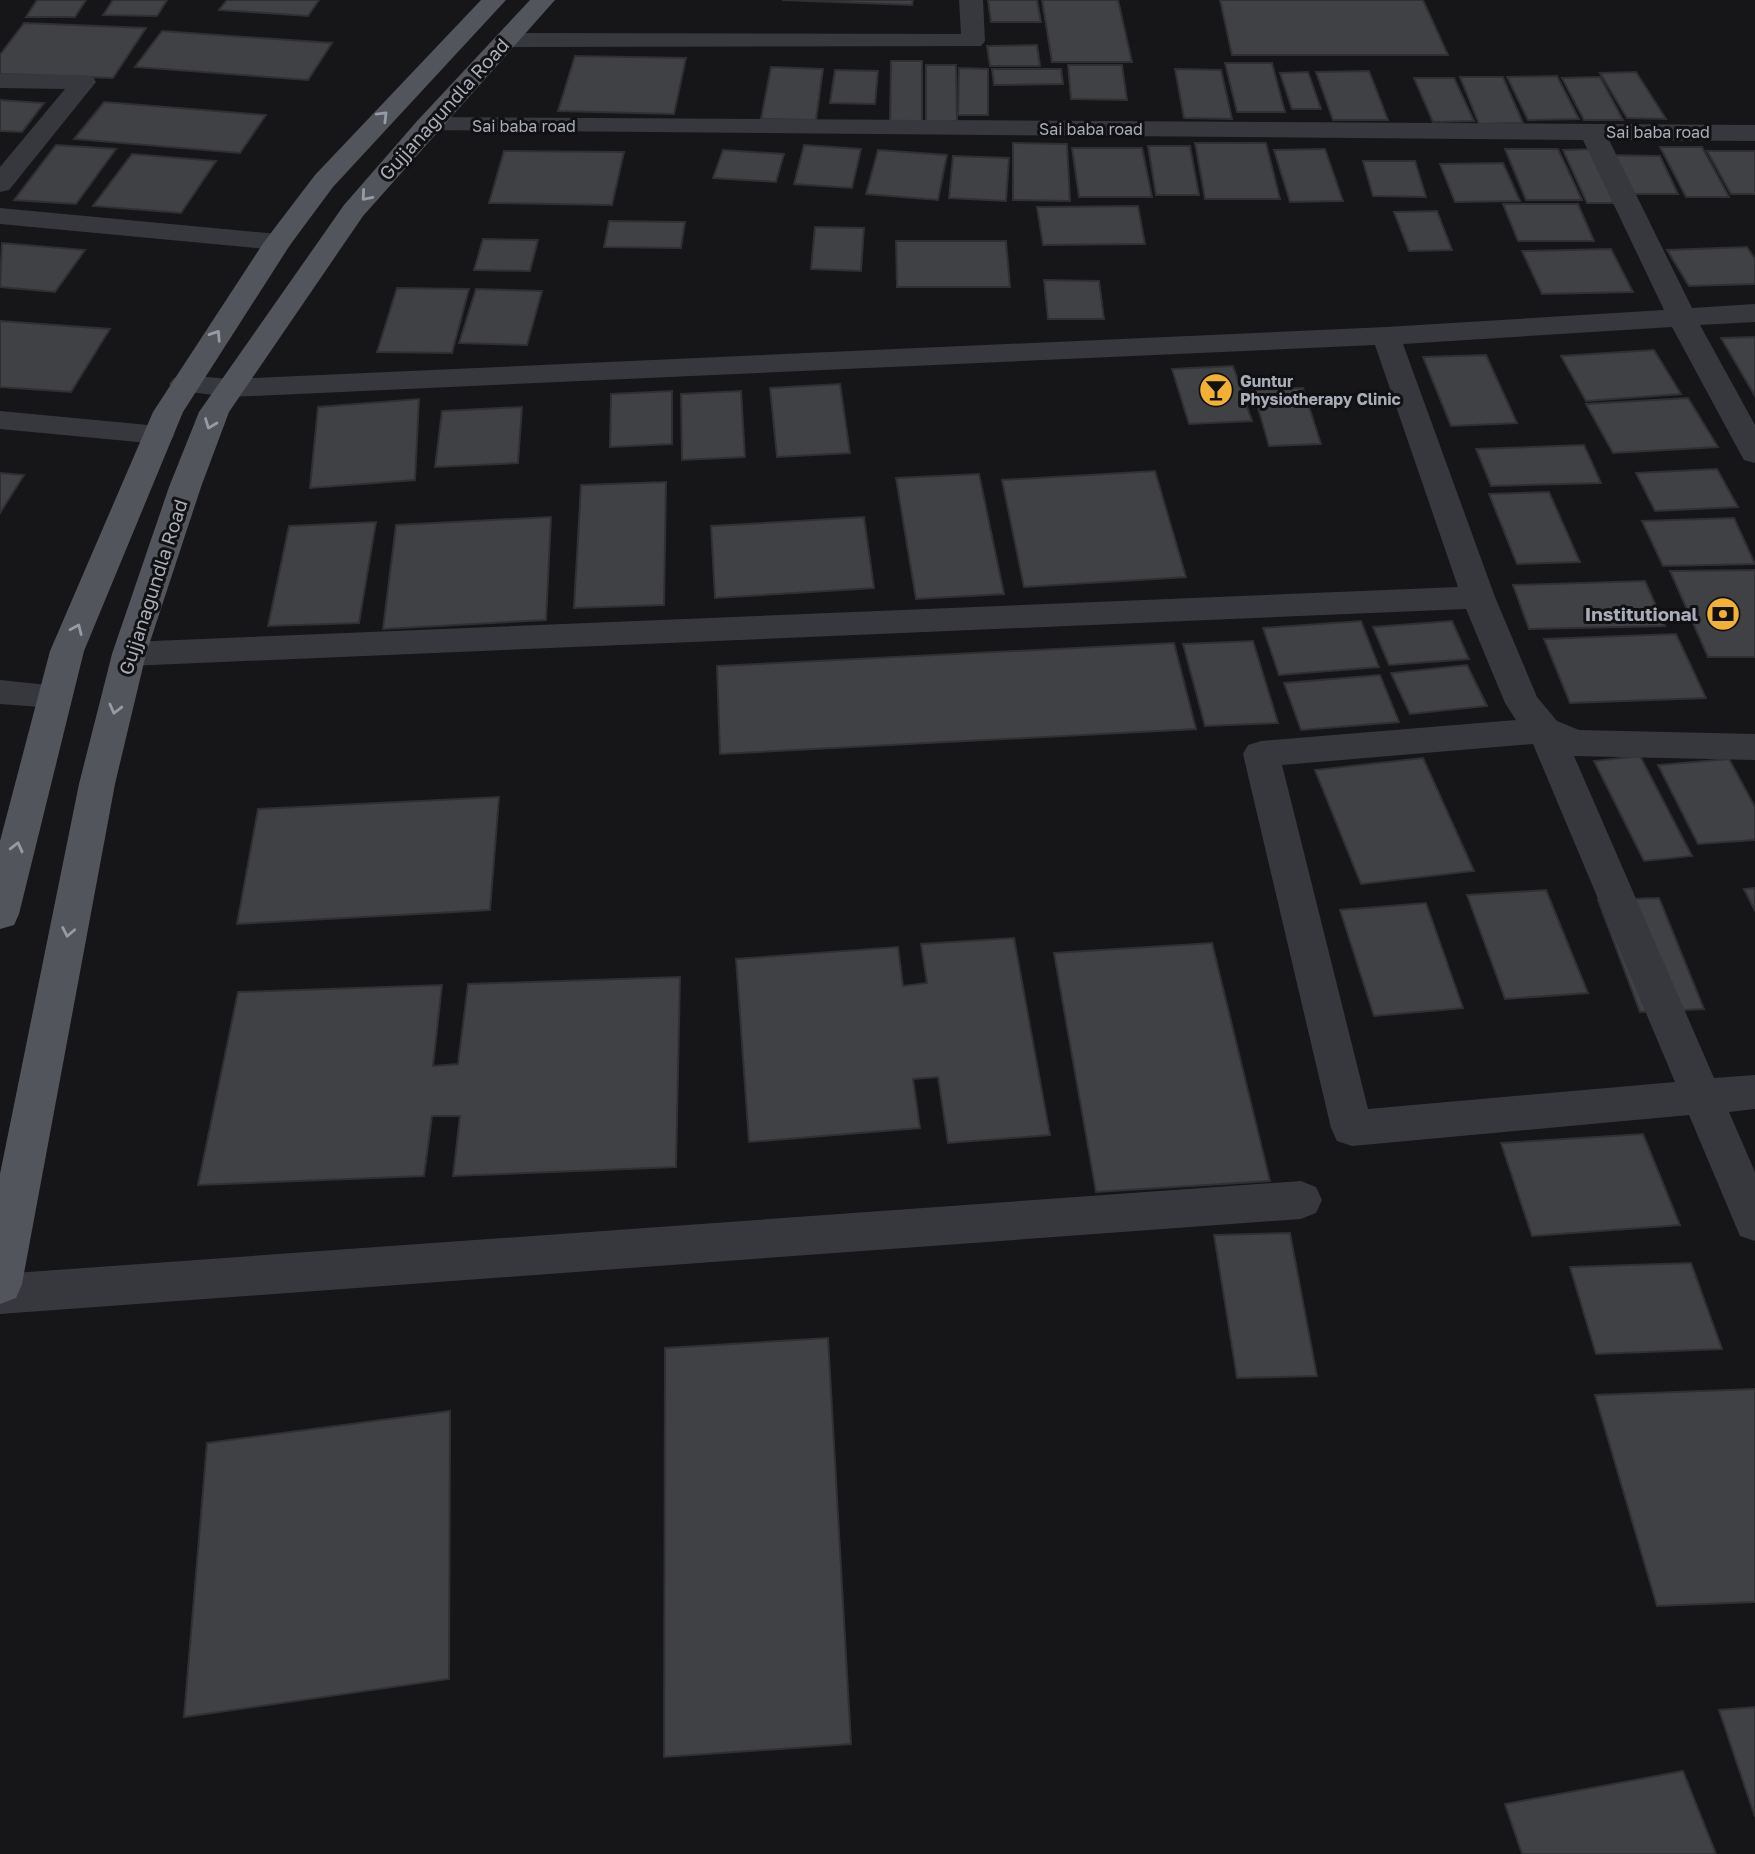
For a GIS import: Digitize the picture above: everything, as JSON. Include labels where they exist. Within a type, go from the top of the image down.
[{"type":"main road","name":"Gujjanagundla Road","points":[[0,914],[67,651],[159,435],[184,384],[278,242],[324,181],[494,0]]},
{"type":"main road","name":"Gujjanagundla Road","points":[[0,1284],[97,784],[128,654],[185,487],[214,412],[353,211],[427,125],[543,0]]},
{"type":"street","points":[[506,40],[973,41],[971,0]]},
{"type":"street","points":[[0,81],[85,82],[0,184]]},
{"type":"street","name":"Sai baba road","points":[[427,125],[1755,133]]},
{"type":"street","points":[[1592,132],[1682,318],[1755,453]]},
{"type":"street","points":[[0,216],[278,242]]},
{"type":"street","points":[[184,384],[230,388],[1386,336],[1755,313]]},
{"type":"street","points":[[1386,336],[1478,597],[1522,703],[1545,730],[1755,1222]]},
{"type":"street","points":[[0,419],[159,435]]},
{"type":"street","points":[[128,654],[1478,597]]},
{"type":"street","points":[[0,692],[55,696]]},
{"type":"street","points":[[1755,747],[1575,743],[1545,730],[1261,754],[1352,1128],[1755,1092]]},
{"type":"street","points":[[0,1294],[1301,1200]]},
{"type":"building","points":[[37,0],[86,0],[75,17],[26,17]]},
{"type":"building","points":[[113,0],[167,0],[157,16],[103,15]]},
{"type":"building","points":[[227,0],[319,0],[308,16],[219,10]]},
{"type":"building","points":[[782,0],[913,0],[912,5]]},
{"type":"building","points":[[988,0],[1037,0],[1041,22],[991,22]]},
{"type":"building","points":[[1042,0],[1118,0],[1132,62],[1052,62]]},
{"type":"building","points":[[1220,0],[1423,0],[1448,55],[1232,55]]},
{"type":"building","points":[[24,23],[146,28],[113,78],[0,74],[0,55]]},
{"type":"building","points":[[162,31],[332,43],[308,80],[135,67]]},
{"type":"building","points":[[1037,45],[1040,66],[990,66],[987,46]]},
{"type":"building","points":[[575,56],[686,58],[674,114],[558,111]]},
{"type":"building","points":[[891,61],[922,61],[922,122],[890,122]]},
{"type":"building","points":[[1225,63],[1272,63],[1285,112],[1237,112]]},
{"type":"building","points":[[926,65],[956,65],[957,121],[926,121]]},
{"type":"building","points":[[1068,65],[1122,65],[1127,100],[1071,99]]},
{"type":"building","points":[[771,67],[823,69],[816,120],[761,119]]},
{"type":"building","points":[[959,68],[988,69],[988,115],[958,115]]},
{"type":"building","points":[[992,69],[1061,69],[1063,84],[994,85]]},
{"type":"building","points":[[1175,69],[1221,70],[1232,119],[1184,118]]},
{"type":"building","points":[[835,70],[878,71],[875,104],[830,103]]},
{"type":"building","points":[[1369,71],[1388,120],[1333,120],[1316,72]]},
{"type":"building","points":[[1308,72],[1321,109],[1292,109],[1280,73]]},
{"type":"building","points":[[1636,72],[1666,119],[1627,118],[1600,73]]},
{"type":"building","points":[[1557,76],[1579,119],[1528,120],[1507,77]]},
{"type":"building","points":[[1460,77],[1503,77],[1523,123],[1479,124]]},
{"type":"building","points":[[1600,77],[1623,120],[1584,120],[1562,78]]},
{"type":"building","points":[[1414,78],[1454,78],[1474,121],[1433,122]]},
{"type":"building","points":[[0,100],[44,103],[22,132],[0,131]]},
{"type":"building","points":[[104,102],[266,115],[240,153],[74,139]]},
{"type":"building","points":[[1013,143],[1067,144],[1070,201],[1013,200]]},
{"type":"building","points":[[1195,143],[1266,143],[1280,199],[1205,199]]},
{"type":"building","points":[[56,145],[116,149],[76,204],[14,200]]},
{"type":"building","points":[[804,145],[861,149],[852,188],[794,184]]},
{"type":"building","points":[[1148,146],[1190,146],[1199,195],[1156,195]]},
{"type":"building","points":[[1660,147],[1702,147],[1729,197],[1686,197]]},
{"type":"building","points":[[1072,148],[1142,148],[1152,197],[1079,197]]},
{"type":"building","points":[[1325,149],[1343,201],[1290,202],[1274,150]]},
{"type":"building","points":[[1505,149],[1558,149],[1582,200],[1526,200]]},
{"type":"building","points":[[1600,149],[1626,203],[1587,203],[1563,150]]},
{"type":"building","points":[[723,150],[784,154],[776,182],[713,178]]},
{"type":"building","points":[[878,150],[947,155],[938,200],[866,194]]},
{"type":"building","points":[[504,151],[624,152],[612,205],[489,203]]},
{"type":"building","points":[[1707,151],[1755,151],[1755,194],[1731,194]]},
{"type":"building","points":[[132,154],[216,161],[181,213],[93,206]]},
{"type":"building","points":[[1606,155],[1660,156],[1678,194],[1623,194]]},
{"type":"building","points":[[953,156],[1009,158],[1006,201],[949,198]]},
{"type":"building","points":[[1363,161],[1415,161],[1426,197],[1373,196]]},
{"type":"building","points":[[1503,163],[1520,201],[1455,202],[1440,164]]},
{"type":"building","points":[[1503,204],[1578,204],[1594,241],[1518,241]]},
{"type":"building","points":[[1138,206],[1145,244],[1043,245],[1037,207]]},
{"type":"building","points":[[1437,211],[1452,250],[1409,251],[1394,212]]},
{"type":"building","points":[[609,221],[685,222],[681,248],[604,247]]},
{"type":"building","points":[[815,227],[864,228],[861,271],[811,269]]},
{"type":"building","points":[[483,239],[538,240],[530,271],[474,270]]},
{"type":"building","points":[[896,241],[1006,241],[1010,287],[897,287]]},
{"type":"building","points":[[2,243],[85,250],[55,292],[0,287]]},
{"type":"building","points":[[1747,247],[1755,259],[1755,284],[1689,286],[1667,250]]},
{"type":"building","points":[[1611,249],[1633,292],[1542,294],[1522,251]]},
{"type":"building","points":[[1044,280],[1099,281],[1104,319],[1048,319]]},
{"type":"building","points":[[397,288],[469,289],[452,353],[377,352]]},
{"type":"building","points":[[476,289],[542,291],[527,345],[459,343]]},
{"type":"building","points":[[0,321],[110,329],[71,392],[0,387]]},
{"type":"building","points":[[1755,337],[1755,396],[1721,338]]},
{"type":"building","points":[[1654,350],[1681,394],[1586,401],[1561,356]]},
{"type":"building","points":[[1486,355],[1517,423],[1451,426],[1423,357]]},
{"type":"building","points":[[1233,366],[1252,421],[1189,424],[1172,369]]},
{"type":"building","points":[[840,384],[850,453],[777,457],[770,388]]},
{"type":"building","points":[[1303,388],[1321,444],[1269,446],[1253,390]]},
{"type":"building","points":[[672,391],[672,444],[610,447],[611,394]]},
{"type":"building","points":[[741,391],[745,457],[682,460],[681,394]]},
{"type":"building","points":[[1688,398],[1718,447],[1613,453],[1586,404]]},
{"type":"building","points":[[419,399],[415,480],[310,488],[318,407]]},
{"type":"building","points":[[522,407],[518,463],[435,467],[442,411]]},
{"type":"building","points":[[1584,445],[1601,483],[1491,486],[1476,449]]},
{"type":"building","points":[[1717,469],[1738,507],[1655,511],[1636,473]]},
{"type":"building","points":[[1155,471],[1186,577],[1024,587],[1002,480]]},
{"type":"building","points":[[0,473],[24,475],[0,513]]},
{"type":"building","points":[[979,474],[1004,594],[916,599],[896,478]]},
{"type":"building","points":[[666,482],[664,605],[574,608],[581,485]]},
{"type":"building","points":[[1549,492],[1580,562],[1517,564],[1489,494]]},
{"type":"building","points":[[551,517],[546,620],[383,629],[396,525]]},
{"type":"building","points":[[864,517],[874,588],[715,598],[711,526]]},
{"type":"building","points":[[1734,518],[1755,564],[1663,566],[1642,521]]},
{"type":"building","points":[[376,522],[359,623],[268,626],[289,526]]},
{"type":"building","points":[[1755,570],[1755,657],[1708,657],[1670,571]]},
{"type":"building","points":[[1645,581],[1665,626],[1529,629],[1513,585]]},
{"type":"building","points":[[1361,621],[1379,667],[1279,675],[1263,628]]},
{"type":"building","points":[[1452,621],[1469,659],[1389,665],[1373,627]]},
{"type":"building","points":[[1676,634],[1706,698],[1570,703],[1544,639]]},
{"type":"building","points":[[1253,641],[1278,723],[1205,726],[1183,644]]},
{"type":"building","points":[[1174,643],[1196,729],[720,754],[717,666]]},
{"type":"building","points":[[1467,665],[1487,706],[1410,714],[1391,673]]},
{"type":"building","points":[[1380,675],[1399,722],[1301,730],[1284,683]]},
{"type":"building","points":[[1640,756],[1692,856],[1644,861],[1594,761]]},
{"type":"building","points":[[1423,758],[1474,871],[1361,884],[1315,770]]},
{"type":"building","points":[[1729,759],[1755,807],[1755,840],[1698,844],[1658,765]]},
{"type":"building","points":[[499,797],[490,910],[237,924],[258,809]]},
{"type":"building","points":[[1755,888],[1755,911],[1744,889]]},
{"type":"building","points":[[1546,890],[1588,993],[1505,999],[1467,895]]},
{"type":"building","points":[[1659,898],[1704,1009],[1640,1012],[1598,900]]},
{"type":"building","points":[[1426,903],[1463,1008],[1374,1016],[1340,910]]},
{"type":"building","points":[[1014,938],[1050,1135],[948,1143],[938,1077],[913,1079],[920,1128],[749,1142],[736,959],[898,947],[903,986],[927,983],[921,944]]},
{"type":"building","points":[[1212,943],[1270,1181],[1096,1192],[1054,953]]},
{"type":"building","points":[[680,977],[676,1167],[453,1176],[460,1116],[432,1116],[424,1176],[198,1185],[238,992],[442,985],[433,1066],[458,1064],[468,984]]},
{"type":"building","points":[[1643,1134],[1680,1225],[1532,1236],[1501,1143]]},
{"type":"building","points":[[1290,1233],[1317,1376],[1237,1378],[1214,1235]]},
{"type":"building","points":[[1691,1263],[1722,1349],[1596,1354],[1570,1267]]},
{"type":"building","points":[[828,1338],[851,1744],[664,1757],[665,1348]]},
{"type":"building","points":[[1755,1389],[1755,1602],[1657,1606],[1595,1395]]},
{"type":"building","points":[[450,1411],[449,1679],[184,1717],[207,1443]]},
{"type":"building","points":[[1755,1707],[1755,1817],[1719,1710]]},
{"type":"building","points":[[1683,1771],[1716,1854],[1522,1854],[1505,1804]]},
{"type":"place","name":"Guntur Physiotherapy Clinic","points":[[1216,390]]},
{"type":"place","name":"Institutional","points":[[1723,614]]}]
